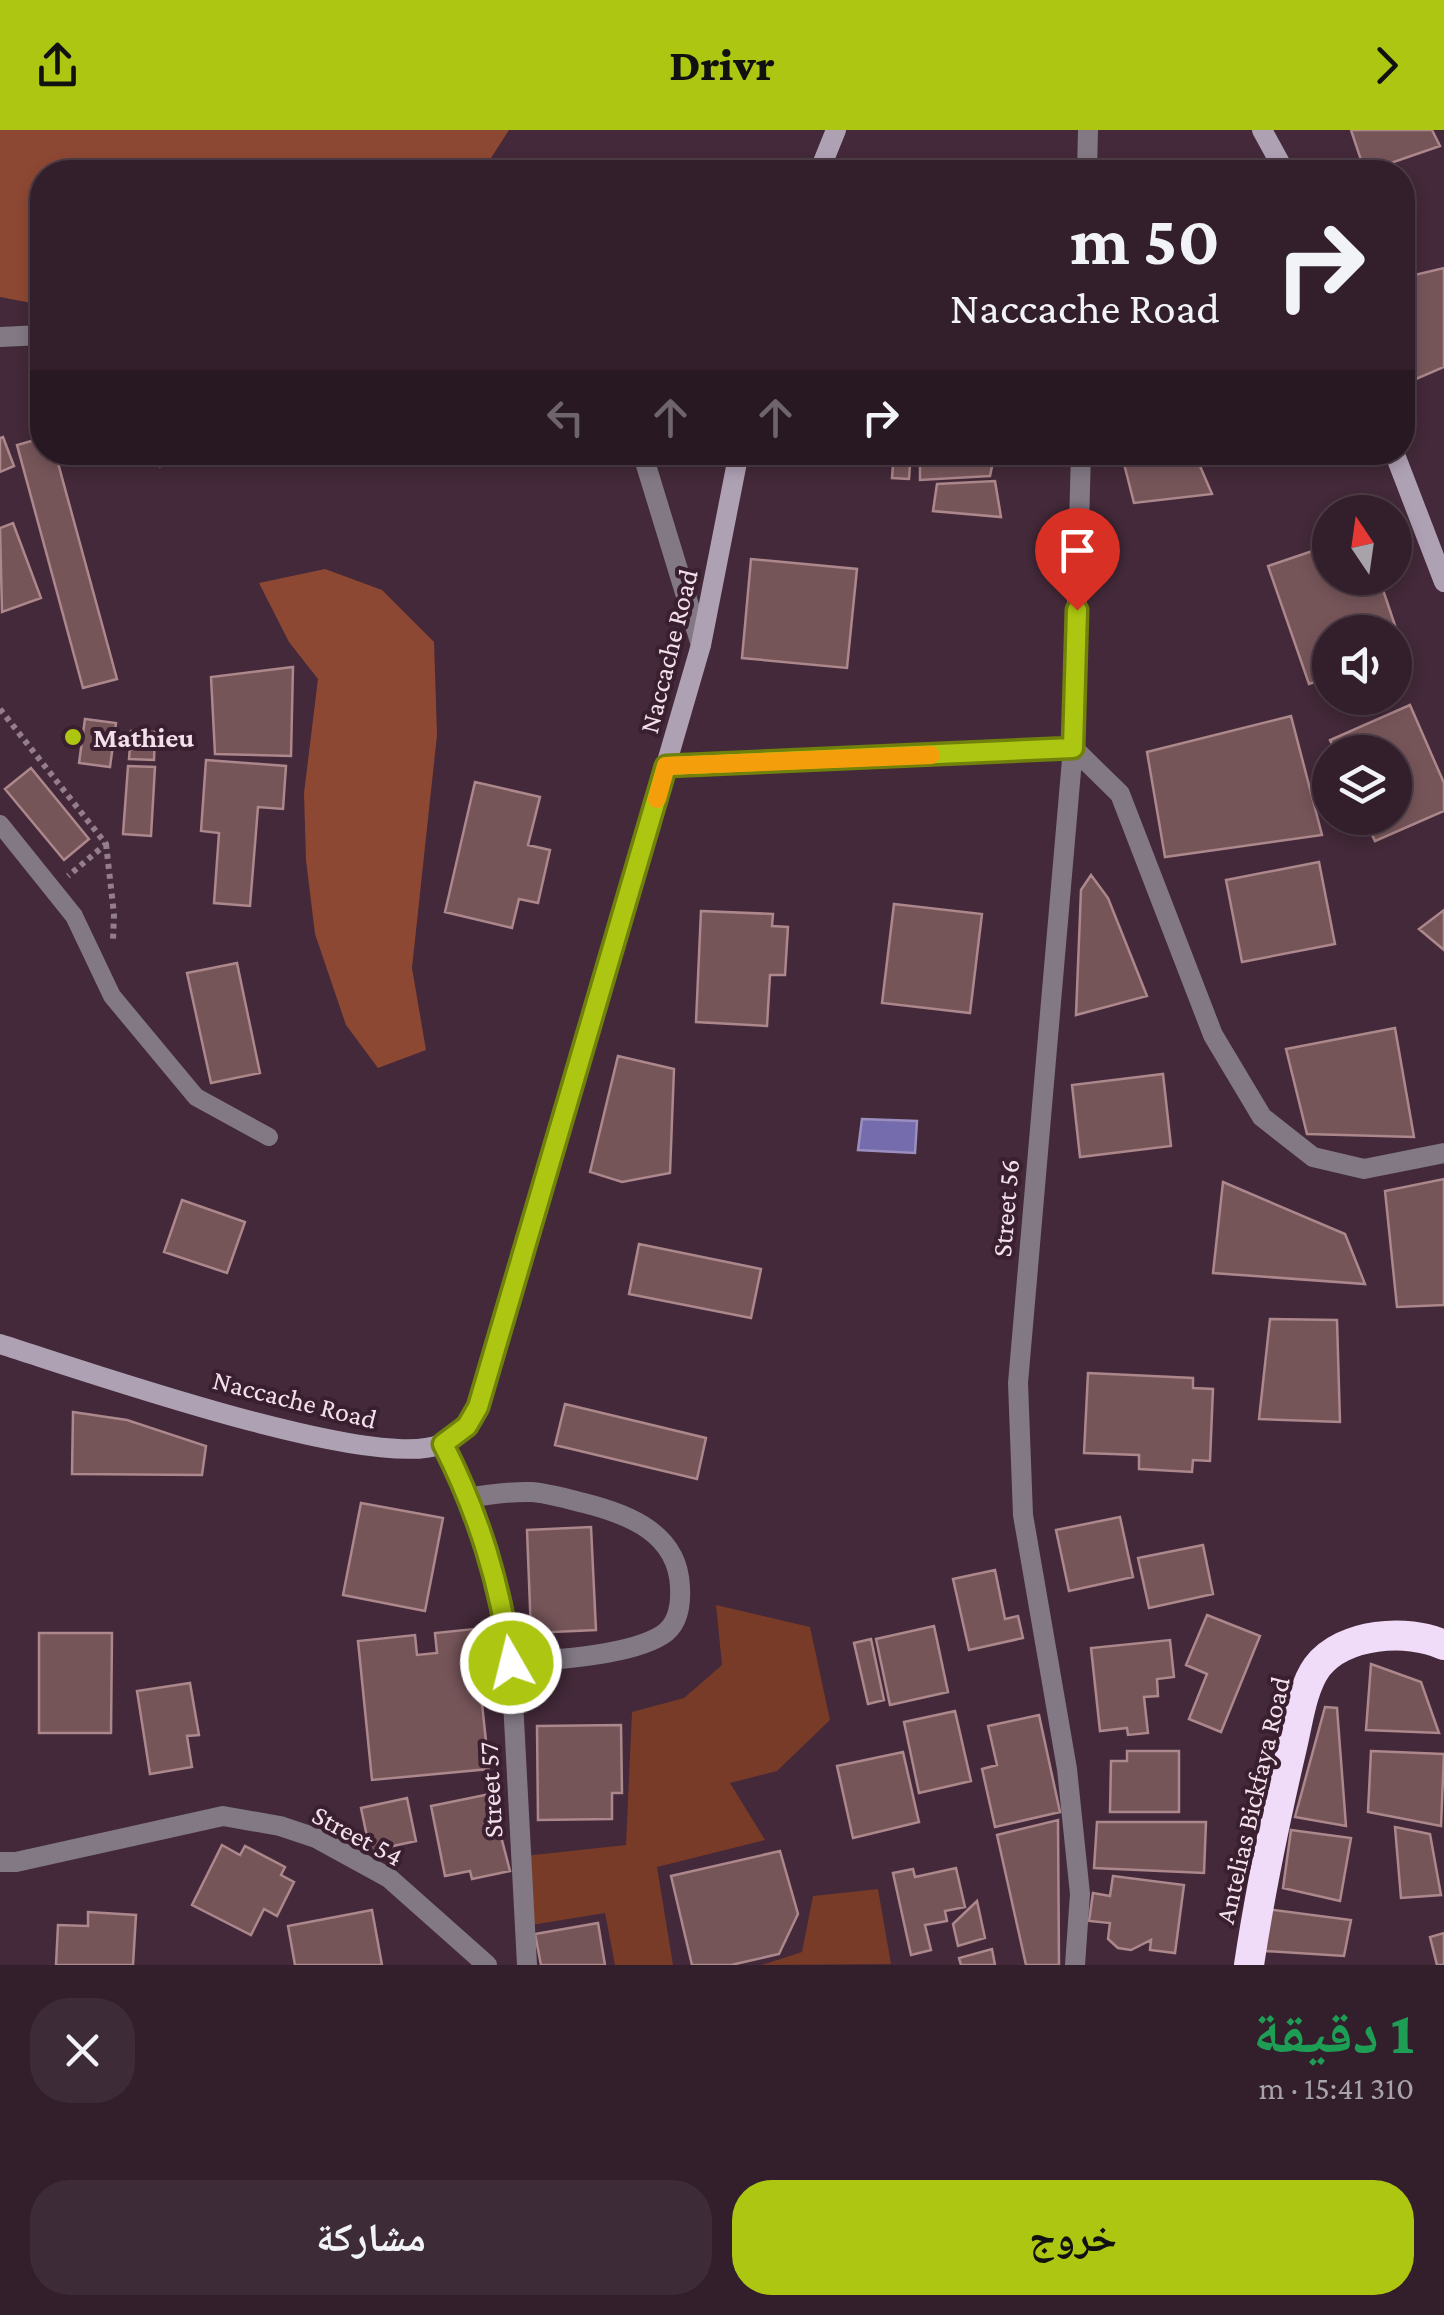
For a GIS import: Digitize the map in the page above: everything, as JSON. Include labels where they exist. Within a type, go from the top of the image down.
[{"type":"highway","name":"Antelias Bickfaya Road","points":[[1249,1965],[1272,1836],[1302,1706],[1315,1670],[1332,1652],[1352,1642],[1386,1637],[1430,1638],[1444,1645]]},
{"type":"street","points":[[824,160],[836,130]]},
{"type":"street","points":[[1087,160],[1088,130]]},
{"type":"street","points":[[1262,130],[1278,160]]},
{"type":"street","points":[[0,337],[30,336]]},
{"type":"street","points":[[646,465],[701,645]]},
{"type":"street","name":"Naccache Road","points":[[0,1344],[316,1437],[396,1451],[422,1450],[443,1444],[467,1426],[478,1407],[701,645],[736,465]]},
{"type":"street","name":"Street 56","points":[[1075,1965],[1080,1894],[1067,1769],[1022,1515],[1018,1383],[1073,748],[1081,465]]},
{"type":"street","points":[[1399,465],[1444,582]]},
{"type":"street","points":[[666,766],[1073,748],[1120,794],[1213,1035],[1262,1118],[1312,1157],[1364,1169],[1444,1153]]},
{"type":"street","name":"Street 57","points":[[443,1444],[470,1496],[494,1569],[511,1663],[527,1965]]},
{"type":"street","points":[[470,1496],[533,1492],[618,1511],[649,1527],[674,1561],[680,1586],[676,1620],[663,1634],[637,1645],[561,1660],[511,1663]]},
{"type":"street","name":"Street 54","points":[[0,1862],[16,1862],[223,1816],[280,1826],[316,1838],[388,1878],[487,1965]]},
{"type":"lane","points":[[0,824],[74,916],[112,996],[196,1098],[269,1136]]},
{"type":"path","points":[[0,710],[106,844],[114,914],[112,996]]},
{"type":"path","points":[[52,890],[106,844]]},
{"type":"shaded area","points":[[0,130],[509,130],[490,160],[30,160],[30,303],[0,297]]},
{"type":"shaded area","points":[[325,569],[382,590],[434,642],[437,735],[412,968],[426,1050],[378,1068],[346,1025],[315,934],[306,860],[304,793],[318,679],[289,642],[259,583]]},
{"type":"shaded area","points":[[862,1119],[917,1121],[915,1153],[858,1150]]},
{"type":"shaded area","points":[[716,1605],[810,1627],[830,1720],[777,1771],[730,1783],[765,1840],[657,1867],[673,1965],[615,1965],[605,1913],[525,1926],[515,1857],[626,1845],[632,1712],[684,1698],[722,1665]]},
{"type":"shaded area","points":[[878,1889],[891,1964],[762,1965],[802,1952],[813,1896]]},
{"type":"building","points":[[1351,130],[1432,130],[1440,146],[1400,160],[1361,160]]},
{"type":"building","points":[[1444,268],[1444,367],[1415,379],[1415,275]]},
{"type":"building","points":[[3,437],[14,466],[0,472],[0,438]]},
{"type":"building","points":[[30,441],[30,465],[59,465],[117,679],[83,688],[17,445]]},
{"type":"building","points":[[893,465],[910,465],[909,479],[892,478]]},
{"type":"building","points":[[920,465],[992,465],[990,476],[920,480]]},
{"type":"building","points":[[1124,465],[1200,465],[1212,494],[1134,503]]},
{"type":"building","points":[[995,481],[1001,517],[933,511],[937,484]]},
{"type":"building","points":[[13,523],[41,598],[2,612],[0,528]]},
{"type":"building","points":[[1312,551],[1312,595],[1385,595],[1392,615],[1312,615],[1309,684],[1268,566]]},
{"type":"building","points":[[751,559],[857,569],[847,668],[742,658]]},
{"type":"building","points":[[293,667],[291,756],[215,754],[211,677]]},
{"type":"building","points":[[1412,710],[1444,783],[1444,811],[1412,825],[1412,735],[1341,735],[1387,715],[1412,715]]},
{"type":"building","points":[[1291,716],[1312,797],[1312,835],[1322,835],[1165,857],[1147,752]]},
{"type":"building","points":[[85,719],[116,723],[110,767],[79,763]]},
{"type":"building","points":[[131,731],[155,732],[154,760],[129,759]]},
{"type":"building","points":[[206,760],[286,766],[283,809],[258,807],[250,906],[214,903],[219,833],[201,831]]},
{"type":"building","points":[[128,766],[155,767],[151,836],[123,834]]},
{"type":"building","points":[[31,768],[89,839],[64,860],[5,789]]},
{"type":"building","points":[[475,782],[540,797],[528,845],[550,850],[538,903],[519,899],[512,928],[445,912]]},
{"type":"building","points":[[1319,862],[1335,944],[1242,962],[1226,880]]},
{"type":"building","points":[[1091,875],[1108,898],[1147,996],[1076,1015],[1081,890]]},
{"type":"building","points":[[894,904],[982,914],[970,1013],[882,1003]]},
{"type":"building","points":[[1444,910],[1444,950],[1419,929]]},
{"type":"building","points":[[701,911],[773,914],[772,926],[788,927],[785,975],[770,975],[767,1026],[696,1022]]},
{"type":"building","points":[[237,963],[260,1073],[211,1083],[187,973]]},
{"type":"building","points":[[1395,1028],[1414,1137],[1307,1134],[1286,1049]]},
{"type":"building","points":[[618,1056],[674,1069],[670,1173],[622,1182],[590,1172]]},
{"type":"building","points":[[1163,1074],[1171,1146],[1080,1157],[1072,1085]]},
{"type":"building","points":[[1444,1179],[1444,1305],[1397,1307],[1385,1191]]},
{"type":"building","points":[[1223,1182],[1345,1234],[1365,1284],[1213,1273]]},
{"type":"building","points":[[182,1200],[245,1222],[227,1273],[164,1252]]},
{"type":"building","points":[[639,1244],[761,1269],[751,1318],[629,1294]]},
{"type":"building","points":[[1270,1319],[1337,1320],[1340,1422],[1259,1419]]},
{"type":"building","points":[[1088,1373],[1193,1378],[1193,1388],[1213,1389],[1210,1461],[1193,1460],[1192,1472],[1139,1469],[1139,1455],[1084,1453]]},
{"type":"building","points":[[565,1404],[706,1438],[697,1479],[555,1445]]},
{"type":"building","points":[[73,1412],[127,1420],[206,1446],[202,1475],[72,1474]]},
{"type":"building","points":[[361,1503],[443,1518],[425,1611],[343,1595]]},
{"type":"building","points":[[1120,1517],[1133,1577],[1069,1591],[1056,1530]]},
{"type":"building","points":[[591,1527],[596,1630],[531,1633],[527,1530]]},
{"type":"building","points":[[1203,1545],[1213,1594],[1149,1608],[1138,1558]]},
{"type":"building","points":[[995,1570],[1005,1619],[1018,1616],[1023,1638],[969,1650],[953,1579]]},
{"type":"building","points":[[1207,1615],[1260,1636],[1221,1732],[1189,1719],[1207,1674],[1186,1665]]},
{"type":"building","points":[[934,1626],[948,1692],[890,1705],[876,1639]]},
{"type":"building","points":[[474,1629],[489,1769],[372,1780],[358,1641],[415,1635],[417,1655],[437,1653],[435,1633]]},
{"type":"building","points":[[39,1633],[112,1633],[111,1733],[39,1733]]},
{"type":"building","points":[[871,1639],[884,1700],[868,1704],[854,1643]]},
{"type":"building","points":[[1170,1640],[1174,1677],[1157,1679],[1158,1696],[1144,1697],[1148,1733],[1128,1735],[1127,1728],[1100,1731],[1091,1648]]},
{"type":"building","points":[[1371,1664],[1421,1682],[1439,1733],[1366,1730]]},
{"type":"building","points":[[190,1683],[199,1735],[187,1736],[192,1767],[150,1774],[137,1691]]},
{"type":"building","points":[[1325,1707],[1337,1708],[1346,1826],[1295,1817]]},
{"type":"building","points":[[955,1711],[971,1781],[919,1793],[904,1722]]},
{"type":"building","points":[[1039,1715],[1060,1812],[995,1827],[982,1769],[997,1765],[988,1726]]},
{"type":"building","points":[[621,1725],[622,1793],[612,1793],[612,1819],[538,1820],[537,1726]]},
{"type":"building","points":[[1127,1751],[1179,1751],[1179,1812],[1110,1812],[1111,1761],[1127,1761]]},
{"type":"building","points":[[1371,1751],[1444,1754],[1441,1826],[1368,1812]]},
{"type":"building","points":[[903,1752],[919,1822],[853,1838],[837,1766]]},
{"type":"building","points":[[490,1794],[510,1871],[472,1879],[470,1871],[445,1876],[431,1806]]},
{"type":"building","points":[[407,1798],[416,1841],[370,1851],[361,1808]]},
{"type":"building","points":[[1058,1820],[1059,1965],[1026,1965],[997,1835]]},
{"type":"building","points":[[1097,1822],[1206,1822],[1204,1873],[1094,1868]]},
{"type":"building","points":[[1395,1827],[1430,1834],[1441,1895],[1401,1898]]},
{"type":"building","points":[[1291,1830],[1351,1838],[1340,1901],[1283,1888]]},
{"type":"building","points":[[222,1845],[240,1855],[245,1846],[285,1867],[281,1875],[294,1882],[277,1916],[264,1909],[251,1935],[192,1905]]},
{"type":"building","points":[[780,1851],[798,1914],[779,1954],[731,1965],[692,1965],[671,1876]]},
{"type":"building","points":[[956,1868],[965,1907],[945,1911],[947,1921],[925,1925],[931,1950],[911,1955],[893,1873],[913,1869],[915,1877]]},
{"type":"building","points":[[1113,1876],[1184,1885],[1175,1953],[1150,1950],[1151,1940],[1131,1950],[1118,1948],[1108,1939],[1110,1923],[1089,1921],[1093,1893],[1110,1896]]},
{"type":"building","points":[[977,1901],[985,1938],[958,1946],[953,1924]]},
{"type":"building","points":[[1266,1909],[1351,1920],[1344,1956],[1265,1951]]},
{"type":"building","points":[[372,1910],[382,1965],[295,1965],[288,1926]]},
{"type":"building","points":[[88,1912],[136,1915],[133,1965],[56,1965],[58,1925],[88,1926]]},
{"type":"building","points":[[598,1923],[605,1965],[541,1965],[535,1934]]},
{"type":"building","points":[[1444,1933],[1444,1965],[1437,1965],[1430,1937]]},
{"type":"building","points":[[992,1949],[995,1965],[961,1965],[959,1958]]},
{"type":"slow traffic","points":[[657,799],[666,766],[931,755]]},
{"type":"place","name":"Mathieu","points":[[73,737]]},
{"type":"route","points":[[511,1663],[503,1606],[489,1551],[470,1496],[443,1444],[467,1426],[478,1407],[666,766],[1073,748],[1077,610]]}]
